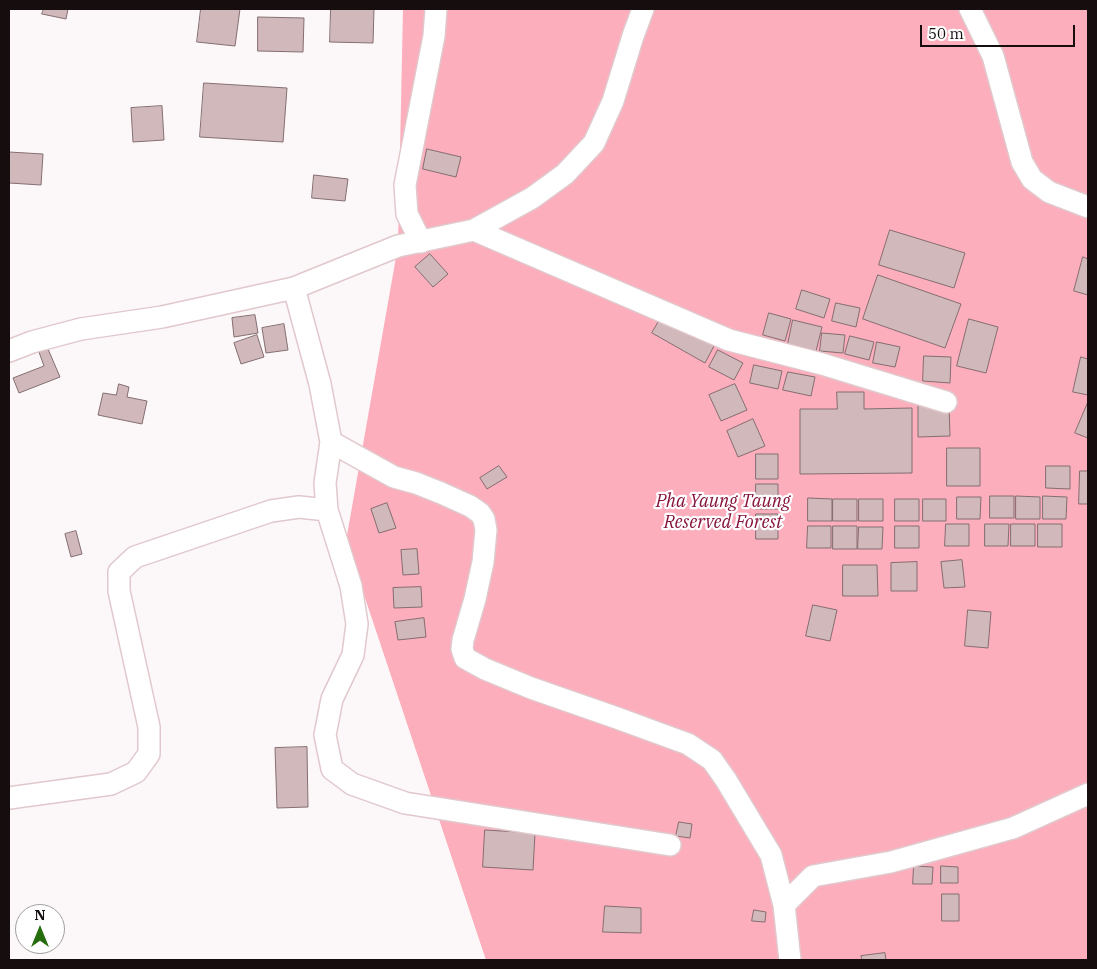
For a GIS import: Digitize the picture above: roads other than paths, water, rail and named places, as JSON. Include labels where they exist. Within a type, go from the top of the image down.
[{"type":"street","points":[[421,242],[407,214],[405,185],[434,36],[436,9]]},
{"type":"street","points":[[9,351],[32,342],[80,329],[162,317],[294,288],[398,246],[474,230],[539,193],[565,174],[594,143],[613,101],[643,9]]},
{"type":"street","points":[[970,9],[993,56],[1022,162],[1032,179],[1049,192],[1088,206]]},
{"type":"street","points":[[474,230],[729,340],[822,364],[946,402]]},
{"type":"street","points":[[294,288],[320,384],[331,442],[325,483],[327,510],[351,586],[356,624],[353,655],[332,699],[325,735],[332,769],[352,784],[405,803],[670,845]]},
{"type":"street","points":[[331,442],[394,478],[416,483],[470,506],[480,513],[484,519],[486,530],[484,562],[463,640],[462,649],[465,658],[531,688],[688,744],[712,760],[771,854],[784,905],[790,960]]},
{"type":"street","points":[[9,798],[111,784],[136,772],[149,754],[149,727],[119,591],[119,572],[135,557],[271,511],[300,507],[327,510]]},
{"type":"street","points":[[784,905],[813,876],[890,862],[1013,828],[1088,794]]},
{"type":"park label","name":"Pha Yaung Taung Reserved Forest","points":[[723,512]]}]
